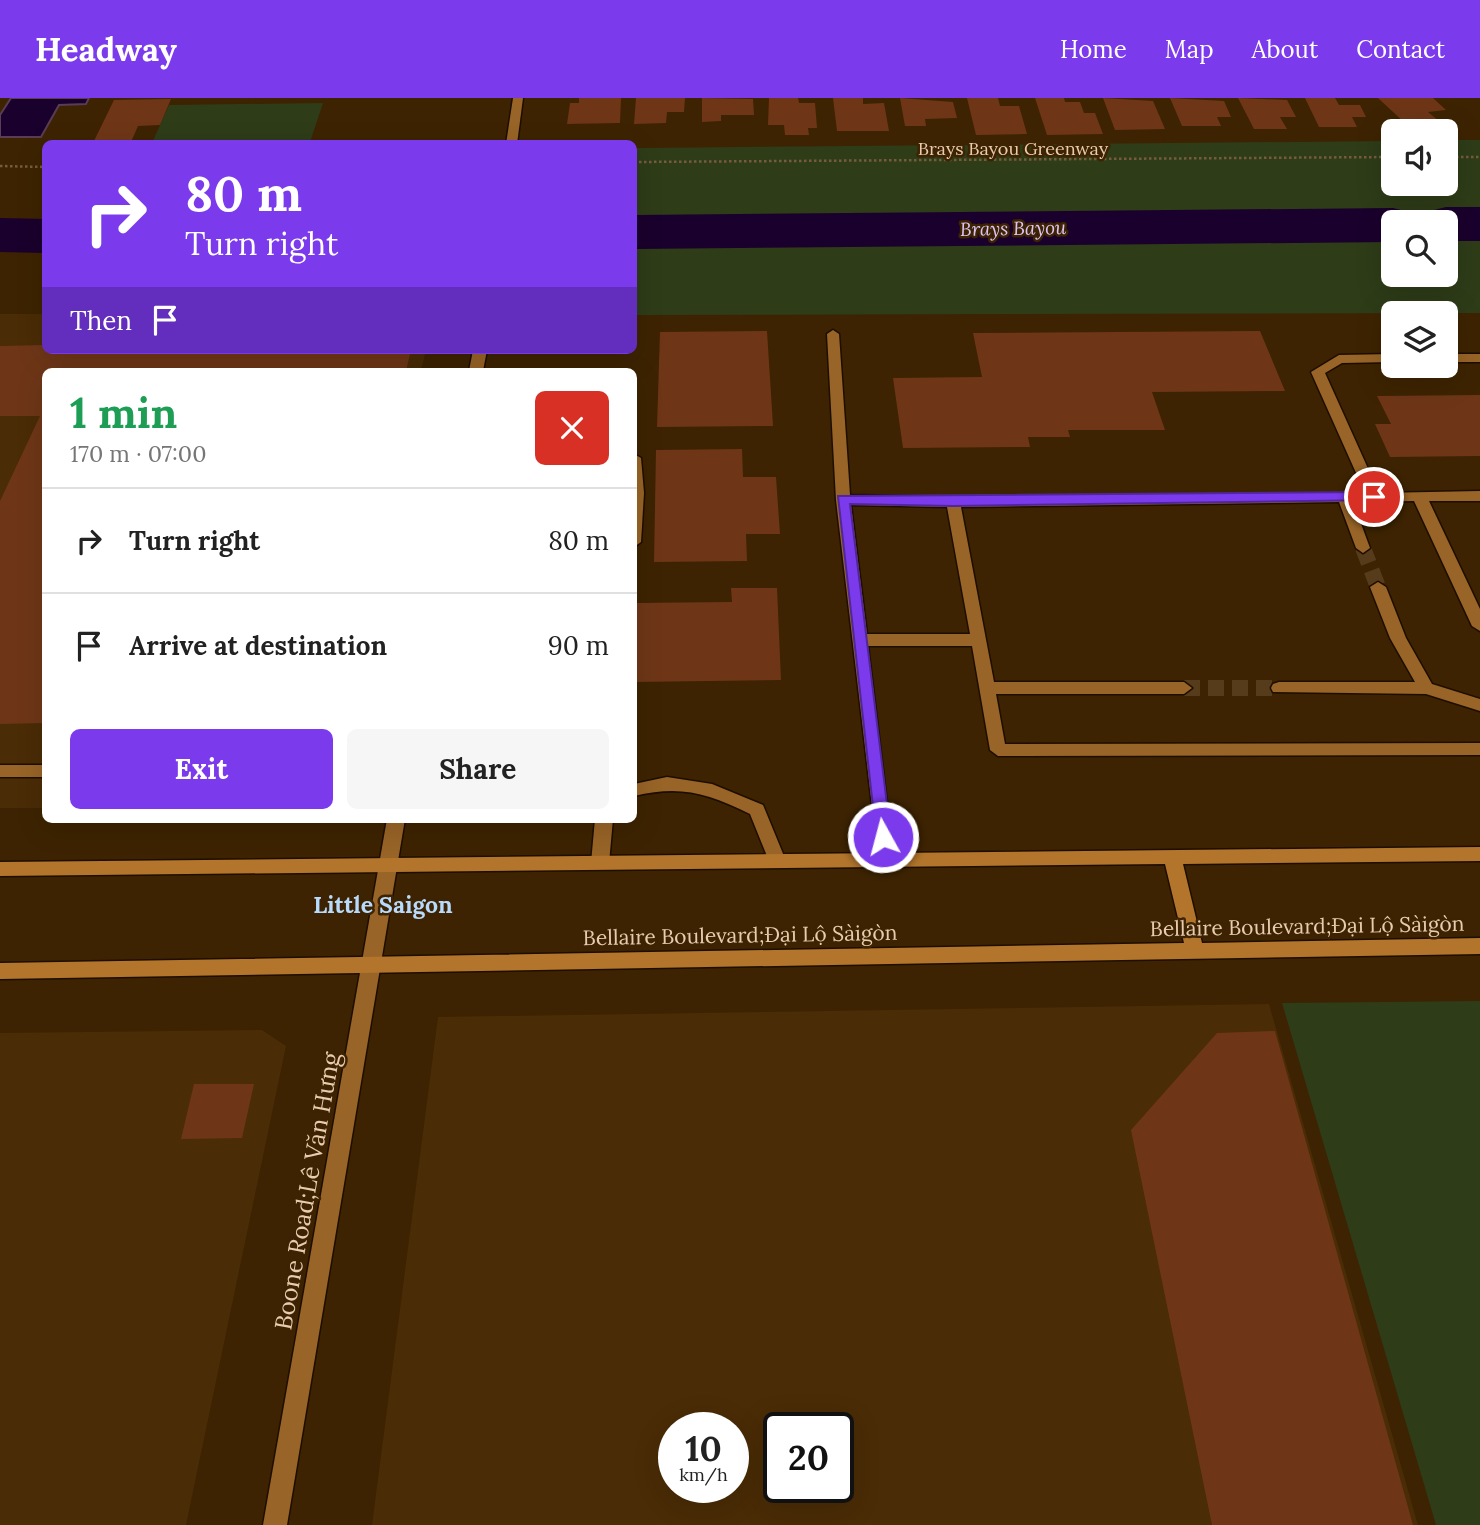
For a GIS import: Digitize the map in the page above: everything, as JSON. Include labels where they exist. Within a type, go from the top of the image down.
[{"type":"main road","points":[[0,869],[1480,854]]},
{"type":"main road","points":[[1173,858],[1195,951]]},
{"type":"main road","name":"Bellaire Boulevard;Đại Lộ Sàigòn","points":[[0,971],[1480,946]]},
{"type":"street","points":[[512,140],[518,98]]},
{"type":"street","points":[[833,334],[843,499],[886,861]]},
{"type":"street","points":[[1374,497],[1318,372],[1339,359],[1381,358]]},
{"type":"street","points":[[1458,358],[1480,358]]},
{"type":"street","points":[[1419,496],[1480,626]]},
{"type":"street","points":[[843,499],[953,502],[1480,496]]},
{"type":"street","points":[[1343,497],[1363,548]]},
{"type":"street","points":[[953,502],[998,750],[1480,750]]},
{"type":"street","points":[[1378,587],[1398,638],[1426,688]]},
{"type":"street","points":[[860,640],[979,640]]},
{"type":"street","points":[[988,688],[1184,688]]},
{"type":"street","points":[[1279,688],[1426,688],[1480,705]]},
{"type":"street","points":[[0,771],[42,771]]},
{"type":"street","points":[[637,789],[647,785],[686,782],[734,798],[757,810],[777,861]]},
{"type":"street","name":"Boone Road;Lê Văn Hưng","points":[[275,1525],[395,823]]},
{"type":"street","points":[[600,863],[604,823]]},
{"type":"path","name":"Brays Bayou Greenway","points":[[637,162],[1381,157]]},
{"type":"path","points":[[1458,157],[1480,157]]},
{"type":"path","points":[[0,166],[42,167]]},
{"type":"shaded area","points":[[11,98],[89,98],[86,104],[59,105],[41,137],[0,137],[0,115]]},
{"type":"shaded area","points":[[0,314],[42,314],[42,354],[425,354],[422,368],[42,368],[42,808],[0,808]]},
{"type":"shaded area","points":[[1269,1004],[1418,1525],[372,1525],[438,1017]]},
{"type":"shaded area","points":[[262,1030],[286,1046],[186,1525],[0,1525],[0,1033]]},
{"type":"green space","points":[[323,103],[311,140],[153,140],[169,105]]},
{"type":"green space","points":[[1458,140],[1480,140],[1480,313],[1458,313],[1458,301],[1381,301],[1381,313],[637,315],[637,148],[1381,141],[1381,196],[1458,196]]},
{"type":"green space","points":[[1480,1001],[1480,1525],[1436,1525],[1282,1003]]},
{"type":"building","points":[[579,98],[621,98],[620,123],[567,124],[570,103],[579,103]]},
{"type":"building","points":[[636,98],[685,98],[684,112],[667,112],[666,123],[634,124]]},
{"type":"building","points":[[702,98],[753,99],[754,115],[721,115],[721,121],[702,122]]},
{"type":"building","points":[[769,98],[798,98],[799,103],[815,103],[817,128],[808,128],[809,135],[785,135],[784,125],[768,125]]},
{"type":"building","points":[[833,98],[863,98],[863,104],[884,103],[889,131],[837,131]]},
{"type":"building","points":[[900,98],[953,102],[957,118],[925,119],[926,126],[905,126]]},
{"type":"building","points":[[967,98],[998,98],[1000,106],[1019,106],[1027,134],[976,135]]},
{"type":"building","points":[[1035,98],[1064,98],[1065,102],[1080,102],[1084,113],[1095,113],[1103,134],[1047,135]]},
{"type":"building","points":[[1103,98],[1153,101],[1165,129],[1115,130]]},
{"type":"building","points":[[1170,98],[1224,101],[1231,117],[1217,117],[1221,126],[1182,126]]},
{"type":"building","points":[[1238,98],[1287,100],[1296,117],[1280,117],[1287,129],[1254,129]]},
{"type":"building","points":[[1305,98],[1335,98],[1339,105],[1360,105],[1366,117],[1352,117],[1357,127],[1319,127]]},
{"type":"building","points":[[1378,98],[1433,98],[1446,110],[1428,112],[1437,119],[1401,119]]},
{"type":"building","points":[[171,99],[160,125],[138,126],[132,140],[94,140],[114,100]]},
{"type":"building","points":[[767,331],[773,426],[657,427],[660,332]]},
{"type":"building","points":[[1260,331],[1285,391],[1152,392],[1165,430],[1068,430],[1070,437],[1028,437],[1030,447],[903,448],[893,378],[982,377],[973,333]]},
{"type":"building","points":[[42,345],[42,354],[410,354],[407,368],[42,368],[42,723],[0,724],[0,501],[40,416],[0,416],[0,346]]},
{"type":"building","points":[[1480,395],[1480,456],[1390,457],[1375,424],[1391,424],[1377,396]]},
{"type":"building","points":[[742,449],[743,477],[776,477],[780,534],[746,534],[747,561],[654,562],[656,450]]},
{"type":"building","points":[[731,588],[777,588],[781,680],[637,682],[637,603],[732,602]]},
{"type":"building","points":[[1275,1031],[1413,1525],[1212,1525],[1131,1130],[1217,1033]]},
{"type":"building","points":[[194,1084],[254,1084],[242,1138],[181,1139]]},
{"type":"waterway","name":"Brays Bayou","points":[[1458,224],[1480,224]]},
{"type":"waterway","name":"Brays Bayou","points":[[637,232],[1381,225]]},
{"type":"waterway","name":"Brays Bayou","points":[[0,235],[42,236]]},
{"type":"tunnel","points":[[1363,548],[1378,587]]},
{"type":"tunnel","points":[[1184,688],[1279,688]]},
{"type":"district","name":"Little Saigon","points":[[383,904]]},
{"type":"route","points":[[883,837],[843,499],[953,502],[1374,497]]}]
